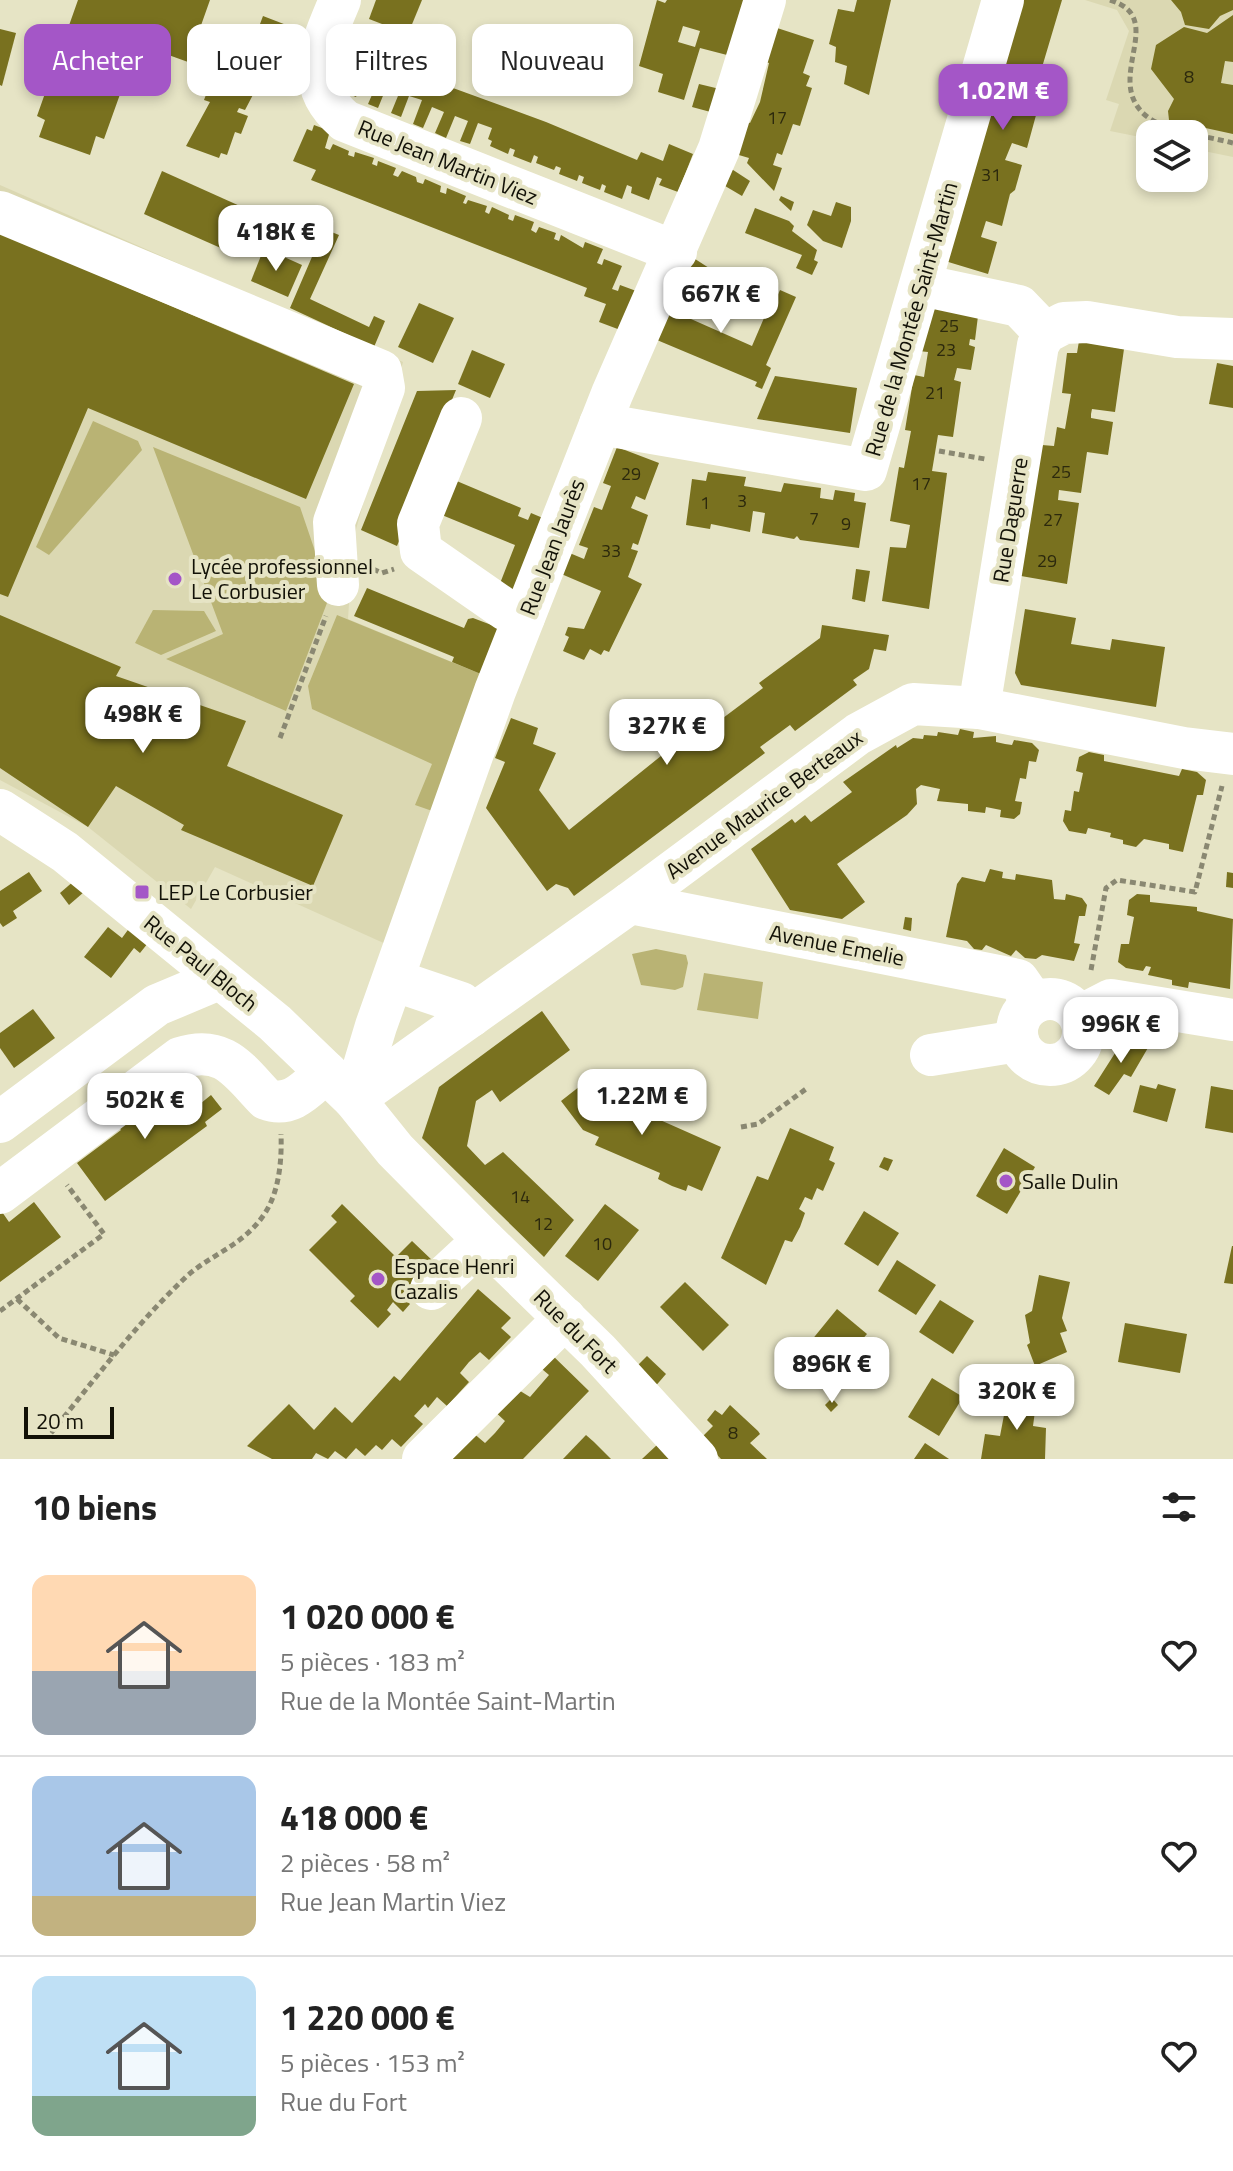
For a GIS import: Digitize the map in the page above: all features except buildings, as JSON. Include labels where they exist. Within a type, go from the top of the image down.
[{"type":"street","name":"Rue Jean Martin Viez","points":[[340,0],[324,41],[318,68],[319,91],[329,107],[345,121],[676,252]]},
{"type":"street","name":"Rue Jean Jaurès","points":[[340,1086],[393,980],[524,617],[639,328],[676,252],[719,149],[765,0]]},
{"type":"street","name":"Rue de la Montée Saint-Martin","points":[[600,424],[866,470],[1003,0]]},
{"type":"street","points":[[0,212],[381,371],[384,388],[334,522],[338,585]]},
{"type":"street","points":[[921,285],[1019,306],[1045,333],[1064,323],[1087,322],[1177,337],[1233,339]]},
{"type":"street","name":"Rue Daguerre","points":[[979,708],[1038,345],[1045,333]]},
{"type":"street","points":[[461,418],[418,524],[421,551],[506,610],[524,617]]},
{"type":"street","name":"Avenue Maurice Berteaux","points":[[281,1102],[340,1086],[471,1016],[891,713],[913,704],[930,702],[979,708],[1231,754]]},
{"type":"street","name":"Rue Paul Bloch","points":[[0,810],[65,852],[275,1023],[340,1086]]},
{"type":"street","name":"Avenue Emelie","points":[[630,903],[1018,980],[1034,1003]]},
{"type":"street","points":[[0,1122],[157,1005],[219,979]]},
{"type":"street","points":[[393,980],[461,1003],[471,1016]]},
{"type":"street","points":[[1095,1008],[1073,1056],[1064,1062],[1041,1064],[1023,1051],[1018,1041],[1020,1018],[1034,1003],[1043,999],[1095,1008],[1233,1020]]},
{"type":"street","points":[[931,1055],[1018,1041]]},
{"type":"street","points":[[0,1193],[180,1058],[207,1053],[228,1060],[266,1099],[281,1102]]},
{"type":"street","name":"Rue du Fort","points":[[340,1086],[395,1150],[565,1318],[697,1459]]},
{"type":"street","points":[[431,1289],[484,1240]]},
{"type":"street","points":[[423,1459],[565,1318]]},
{"type":"path","points":[[1110,0],[1129,9],[1137,25],[1128,78],[1134,103],[1148,117],[1233,143]]},
{"type":"path","points":[[939,451],[1020,465]]},
{"type":"path","points":[[280,738],[338,585]]},
{"type":"path","points":[[1095,1008],[1090,968],[1106,888],[1117,880],[1195,892],[1231,754]]},
{"type":"path","points":[[741,1127],[758,1124],[806,1089]]},
{"type":"path","points":[[51,1433],[137,1326],[190,1273],[245,1238],[265,1213],[282,1165],[281,1102]]},
{"type":"path","points":[[0,1311],[104,1234],[47,1158]]},
{"type":"path","points":[[17,1299],[59,1338],[114,1355]]},
{"type":"shaded area","points":[[1085,0],[1233,0],[1233,157],[1208,152],[1208,120],[1136,120],[1136,136],[1110,131],[1119,104],[1106,100],[1129,31],[1117,10]]},
{"type":"shaded area","name":"Lycée professionnel Le Corbusier","points":[[0,185],[403,362],[353,540],[348,619],[488,677],[388,945],[215,867],[191,909],[88,827],[0,780]]},
{"type":"shaded area","points":[[93,421],[138,441],[142,450],[49,555],[36,547]]},
{"type":"shaded area","points":[[153,447],[300,507],[330,595],[286,711],[166,659],[223,634]]},
{"type":"shaded area","points":[[153,610],[204,611],[216,631],[161,655],[135,643]]},
{"type":"shaded area","points":[[337,615],[488,677],[438,813],[415,805],[432,764],[312,709],[308,686]]},
{"type":"shaded area","points":[[656,949],[686,955],[688,963],[683,987],[675,990],[641,985],[632,954]]},
{"type":"shaded area","points":[[704,973],[763,982],[758,1019],[697,1010]]},
{"type":"place","name":"Lycée professionnel Le Corbusier","points":[[175,579]]},
{"type":"place","name":"LEP Le Corbusier","points":[[142,892]]},
{"type":"place","name":"Salle Dulin","points":[[1006,1181]]},
{"type":"place","name":"Espace Henri Cazalis","points":[[378,1279]]}]
